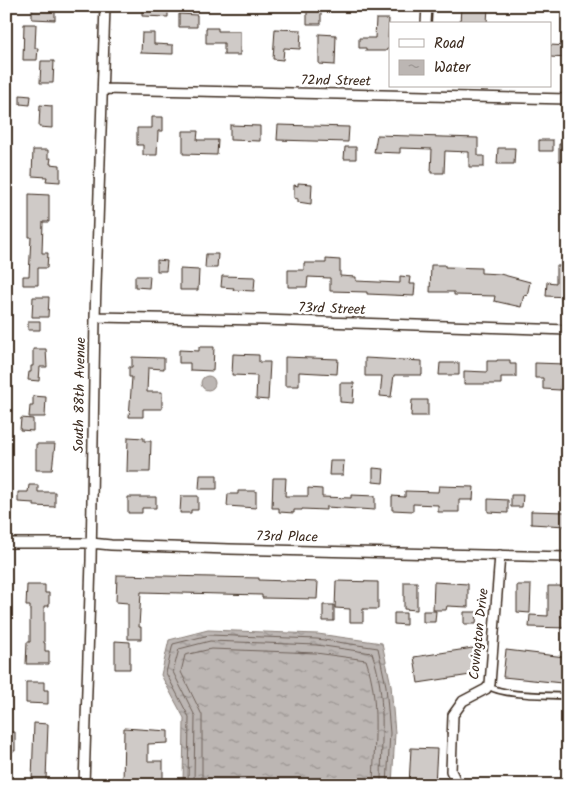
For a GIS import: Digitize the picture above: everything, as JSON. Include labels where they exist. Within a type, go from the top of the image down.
[{"type":"street","name":"South 88th Avenue","points":[[84,785],[95,317],[104,89],[105,6]]},
{"type":"street","points":[[426,22],[427,6]]},
{"type":"street","points":[[424,88],[424,96]]},
{"type":"street","name":"72nd Street","points":[[104,89],[568,99]]},
{"type":"street","name":"73rd Street","points":[[95,317],[263,320],[568,330]]},
{"type":"street","name":"73rd Place","points":[[6,542],[568,557]]},
{"type":"street","name":"Covington Drive","points":[[458,785],[451,771],[453,715],[463,701],[481,692],[488,686],[491,679],[500,555]]},
{"type":"lane","points":[[488,686],[494,690],[562,696]]},
{"type":"water","points":[[205,376],[211,376],[215,383],[211,390],[205,390],[201,386],[201,380]]},
{"type":"water","points":[[208,630],[318,634],[382,643],[391,685],[395,733],[392,785],[183,785],[184,718],[161,675],[169,640]]},
{"type":"building","points":[[32,6],[55,6],[55,20],[32,19]]},
{"type":"building","points":[[142,6],[168,6],[168,17],[142,16]]},
{"type":"building","points":[[307,6],[321,6],[321,24],[307,24]]},
{"type":"building","points":[[461,6],[488,6],[487,22],[460,22]]},
{"type":"building","points":[[179,14],[197,15],[197,27],[179,27]]},
{"type":"building","points":[[376,19],[389,19],[389,49],[386,51],[366,51],[366,48],[359,48],[359,38],[375,38]]},
{"type":"building","points":[[24,24],[36,24],[35,48],[38,48],[37,60],[23,60]]},
{"type":"building","points":[[206,28],[218,28],[218,31],[240,31],[240,55],[224,55],[224,43],[206,43]]},
{"type":"building","points":[[275,29],[301,30],[300,49],[284,48],[283,60],[273,59]]},
{"type":"building","points":[[142,33],[154,33],[154,44],[173,45],[173,54],[141,53]]},
{"type":"building","points":[[319,34],[336,35],[335,65],[319,64]]},
{"type":"building","points":[[552,45],[568,46],[568,58],[552,57]]},
{"type":"building","points":[[41,61],[54,61],[53,83],[40,83]]},
{"type":"building","points":[[20,95],[31,96],[30,105],[20,104]]},
{"type":"building","points":[[40,105],[52,106],[52,128],[39,127]]},
{"type":"building","points":[[152,117],[163,117],[163,131],[158,131],[157,155],[143,155],[143,145],[137,145],[137,128],[152,128]]},
{"type":"building","points":[[230,125],[260,126],[260,141],[230,140]]},
{"type":"building","points":[[278,125],[349,127],[348,142],[277,140]]},
{"type":"building","points":[[183,131],[198,131],[197,140],[218,140],[217,155],[183,154]]},
{"type":"building","points":[[377,135],[478,138],[478,156],[484,156],[484,167],[469,167],[469,152],[445,151],[444,173],[431,173],[432,149],[400,148],[400,153],[374,152]]},
{"type":"building","points":[[539,140],[553,140],[553,151],[539,151]]},
{"type":"building","points":[[559,144],[568,144],[568,161],[559,161]]},
{"type":"building","points":[[345,147],[356,147],[356,159],[344,159]]},
{"type":"building","points":[[498,148],[515,148],[514,164],[497,164]]},
{"type":"building","points":[[33,150],[48,150],[48,158],[51,158],[50,164],[60,165],[60,182],[46,181],[47,177],[32,176]]},
{"type":"building","points":[[298,183],[312,184],[311,204],[298,202],[298,199],[294,198],[294,185],[298,186]]},
{"type":"building","points":[[29,194],[49,195],[49,222],[43,222],[42,253],[48,253],[47,268],[38,268],[38,285],[23,285],[23,276],[29,276],[31,237],[29,237]]},
{"type":"building","points":[[206,254],[218,254],[217,268],[205,268]]},
{"type":"building","points":[[326,259],[340,260],[340,276],[356,277],[356,281],[400,283],[400,276],[410,277],[409,284],[415,284],[414,296],[330,291],[330,278],[308,277],[307,287],[288,287],[288,270],[304,270],[304,263],[326,263]]},
{"type":"building","points":[[157,260],[167,261],[166,271],[157,271]]},
{"type":"building","points":[[431,265],[481,268],[481,273],[500,274],[530,282],[527,296],[524,295],[521,307],[494,301],[495,296],[454,295],[454,292],[430,292]]},
{"type":"building","points":[[556,266],[568,266],[568,297],[546,296],[547,282],[556,283]]},
{"type":"building","points":[[180,269],[199,270],[198,290],[180,290]]},
{"type":"building","points":[[135,276],[150,276],[149,288],[135,287]]},
{"type":"building","points":[[222,276],[255,277],[254,291],[233,290],[234,288],[221,287]]},
{"type":"building","points":[[33,297],[49,297],[48,317],[32,317]]},
{"type":"building","points":[[28,321],[40,321],[40,330],[28,330]]},
{"type":"building","points":[[199,347],[214,347],[213,371],[190,370],[190,363],[179,363],[179,350],[199,351]]},
{"type":"building","points":[[33,349],[46,349],[47,367],[40,367],[39,381],[28,380],[31,366],[33,366]]},
{"type":"building","points":[[233,354],[259,355],[259,362],[270,362],[268,400],[256,399],[257,376],[232,375]]},
{"type":"building","points":[[132,357],[164,358],[164,369],[148,368],[147,392],[162,392],[162,409],[143,409],[143,417],[129,417],[132,377],[129,377],[129,367],[132,367]]},
{"type":"building","points":[[285,357],[338,359],[337,374],[299,372],[299,386],[285,386]]},
{"type":"building","points":[[365,358],[422,361],[422,375],[394,375],[391,397],[380,396],[382,376],[365,376]]},
{"type":"building","points":[[510,360],[510,364],[516,364],[516,377],[501,377],[501,384],[464,384],[464,371],[487,372],[487,361]]},
{"type":"building","points":[[440,363],[459,363],[459,375],[439,375]]},
{"type":"building","points":[[535,363],[565,364],[565,378],[561,378],[560,390],[543,389],[543,378],[535,378]]},
{"type":"building","points":[[340,383],[354,383],[353,403],[340,402]]},
{"type":"building","points":[[33,396],[46,397],[45,417],[29,417],[30,406],[33,406]]},
{"type":"building","points":[[412,400],[428,400],[428,416],[411,416]]},
{"type":"building","points":[[21,418],[33,419],[33,431],[20,430]]},
{"type":"building","points":[[128,437],[144,438],[144,441],[151,441],[150,472],[127,472]]},
{"type":"building","points":[[36,444],[55,444],[52,470],[36,470]]},
{"type":"building","points":[[330,461],[344,461],[343,475],[329,475]]},
{"type":"building","points":[[373,468],[384,469],[383,483],[373,482]]},
{"type":"building","points":[[200,475],[217,475],[217,489],[199,489]]},
{"type":"building","points":[[273,478],[286,478],[285,496],[308,496],[308,488],[322,489],[322,497],[351,498],[351,495],[375,496],[375,510],[326,507],[326,510],[302,509],[294,510],[294,513],[279,512],[279,508],[272,508]]},
{"type":"building","points":[[29,485],[38,485],[38,492],[55,492],[55,507],[34,506],[34,503],[18,502],[18,492],[28,492]]},
{"type":"building","points":[[439,486],[474,487],[473,500],[459,500],[459,512],[438,512],[438,505],[413,504],[413,511],[392,510],[392,496],[405,497],[405,491],[438,492]]},
{"type":"building","points":[[238,491],[256,491],[256,508],[227,506],[228,494],[238,494]]},
{"type":"building","points":[[511,495],[523,495],[522,507],[511,507]]},
{"type":"building","points":[[181,496],[198,496],[198,510],[191,510],[191,513],[180,513]]},
{"type":"building","points":[[128,497],[156,497],[156,508],[142,508],[142,513],[128,513]]},
{"type":"building","points":[[488,499],[508,500],[508,513],[488,512]]},
{"type":"building","points":[[531,511],[566,512],[566,526],[531,524]]},
{"type":"building","points":[[117,575],[259,578],[259,580],[318,582],[317,599],[262,598],[262,595],[141,592],[139,627],[141,627],[141,639],[128,639],[128,603],[116,602]]},
{"type":"building","points":[[336,581],[378,582],[378,609],[363,609],[363,622],[350,622],[350,609],[335,608]]},
{"type":"building","points":[[404,582],[417,582],[417,610],[404,609]]},
{"type":"building","points":[[434,582],[468,584],[468,607],[447,606],[446,610],[433,610]]},
{"type":"building","points":[[27,585],[45,585],[45,593],[49,593],[49,606],[44,606],[44,643],[45,651],[49,651],[49,664],[26,664],[27,642],[30,642],[30,606],[26,606]]},
{"type":"building","points":[[517,585],[531,585],[530,613],[517,612]]},
{"type":"building","points":[[548,586],[562,586],[561,617],[568,617],[568,628],[529,627],[530,615],[548,616]]},
{"type":"building","points":[[323,605],[334,605],[334,621],[323,621]]},
{"type":"building","points":[[423,611],[436,611],[435,622],[423,622]]},
{"type":"building","points":[[464,612],[477,612],[476,624],[464,624]]},
{"type":"building","points":[[394,613],[406,613],[406,625],[394,624]]},
{"type":"building","points":[[115,641],[130,642],[130,669],[115,669]]},
{"type":"building","points":[[473,648],[477,674],[418,683],[414,657]]},
{"type":"building","points":[[506,650],[565,657],[562,683],[503,677]]},
{"type":"building","points":[[26,682],[44,682],[44,690],[48,690],[48,704],[26,703]]},
{"type":"building","points":[[34,723],[48,724],[46,780],[32,780]]},
{"type":"building","points":[[124,728],[168,731],[168,743],[148,744],[148,761],[163,761],[163,785],[123,785]]},
{"type":"building","points":[[6,732],[15,732],[15,751],[6,751]]},
{"type":"building","points":[[411,748],[437,749],[435,785],[409,785]]}]
